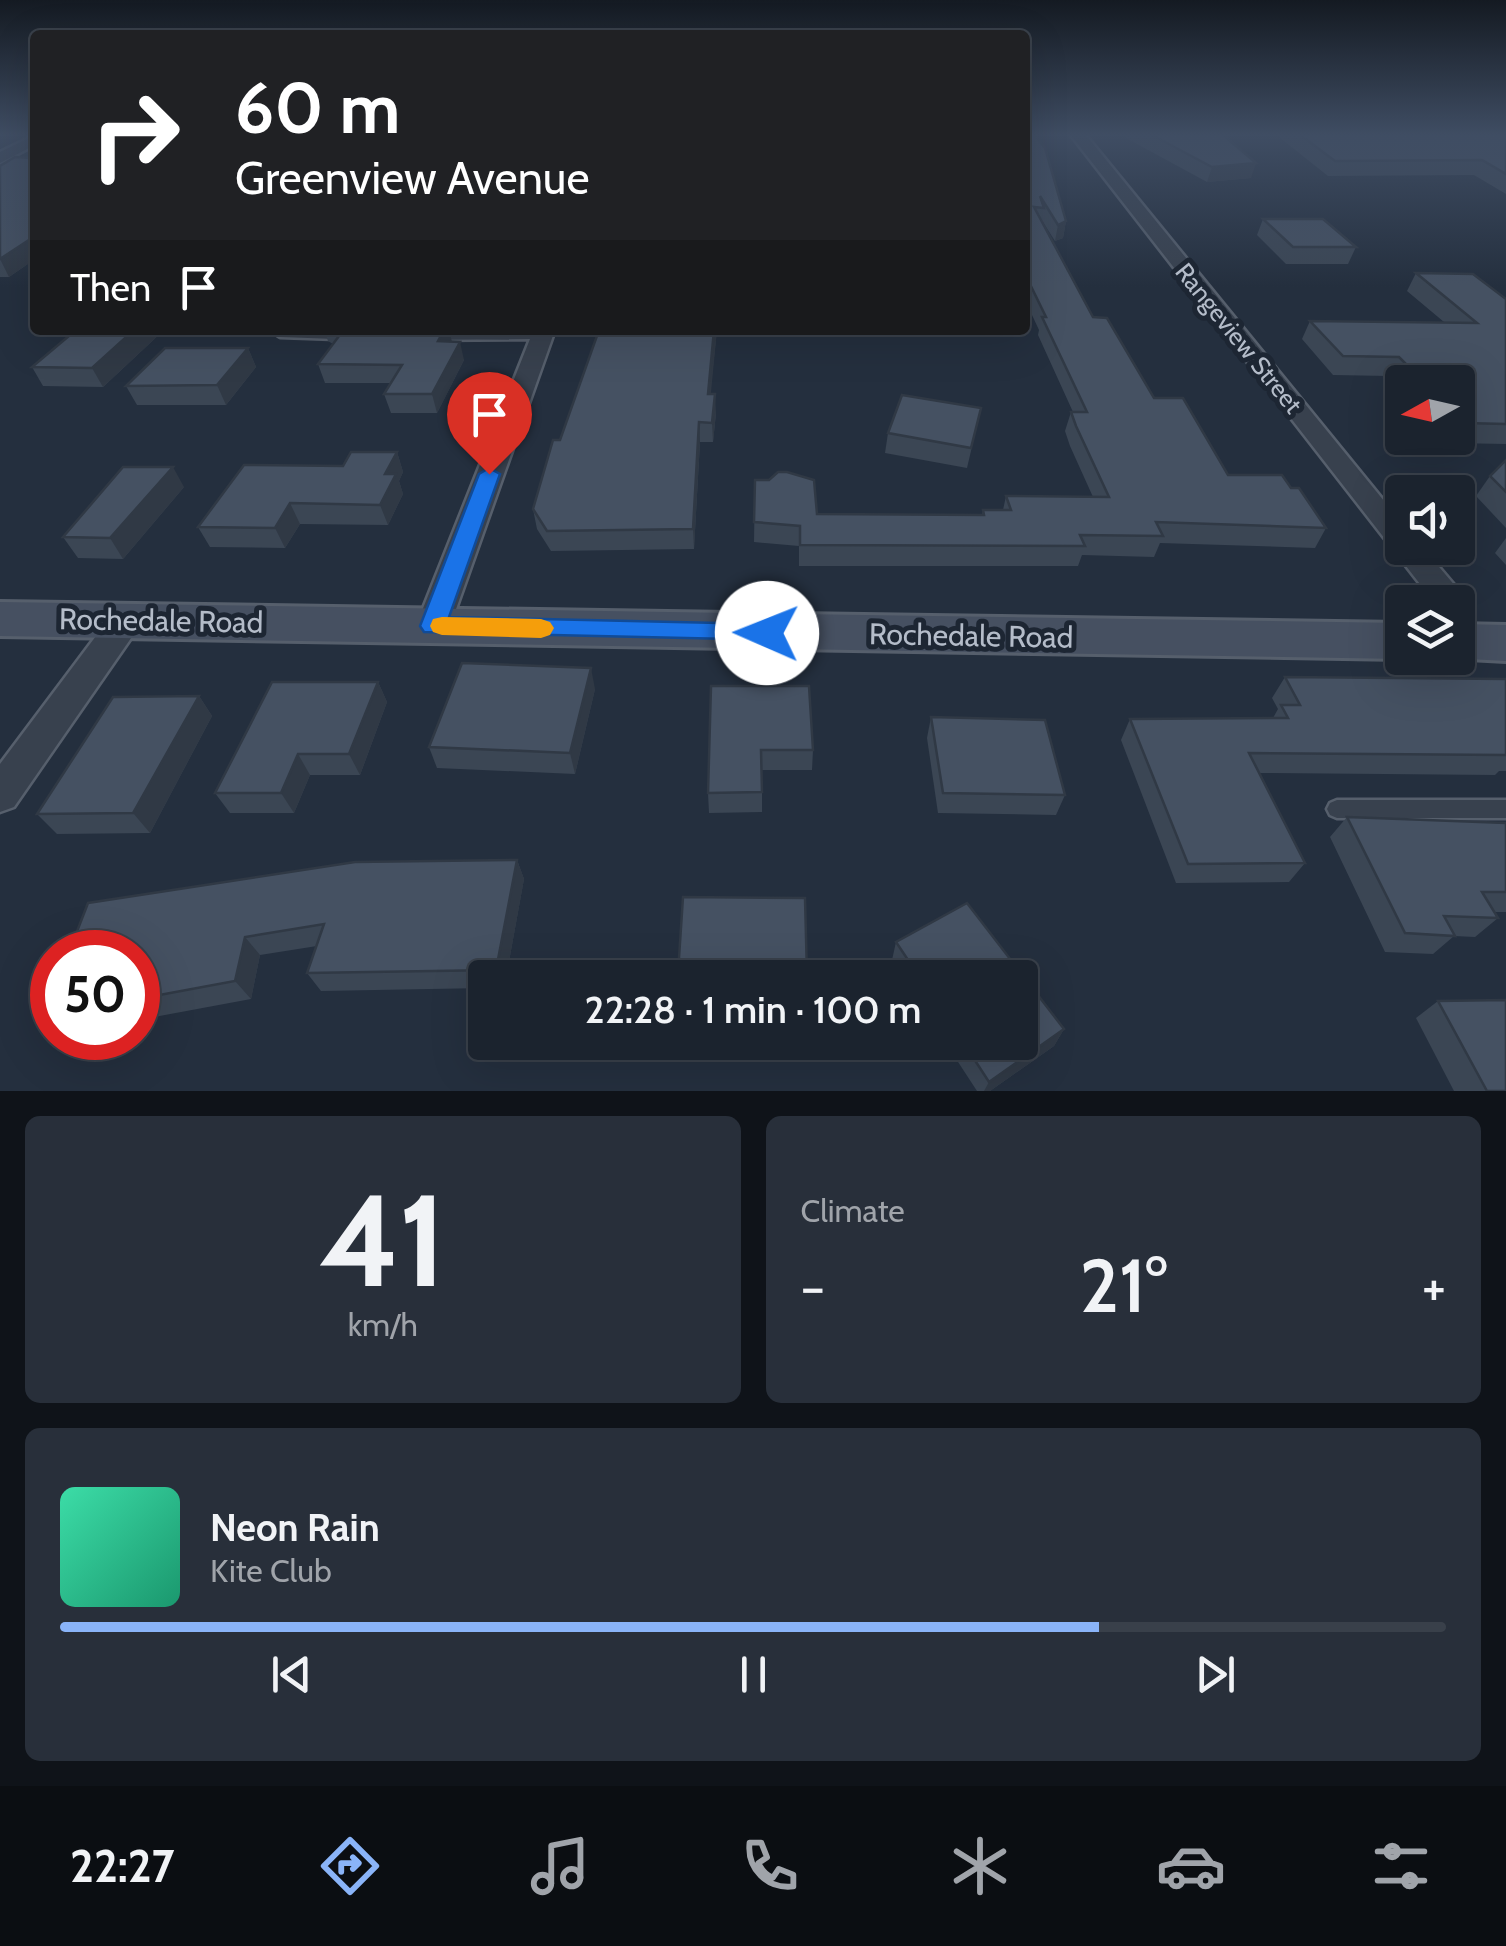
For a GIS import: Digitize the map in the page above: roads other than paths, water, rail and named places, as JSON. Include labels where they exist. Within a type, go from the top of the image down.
[{"type":"main road","name":"Rochedale Road","points":[[0,619],[1385,642]]},
{"type":"street","name":"Rangeview Street","points":[[1118,185],[1385,520]]},
{"type":"street","points":[[433,626],[542,335]]},
{"type":"street","name":"Rangeview Street","points":[[1421,565],[1437,585]]},
{"type":"street","points":[[0,795],[126,620]]},
{"type":"lane","points":[[1337,809],[1506,809]]}]
